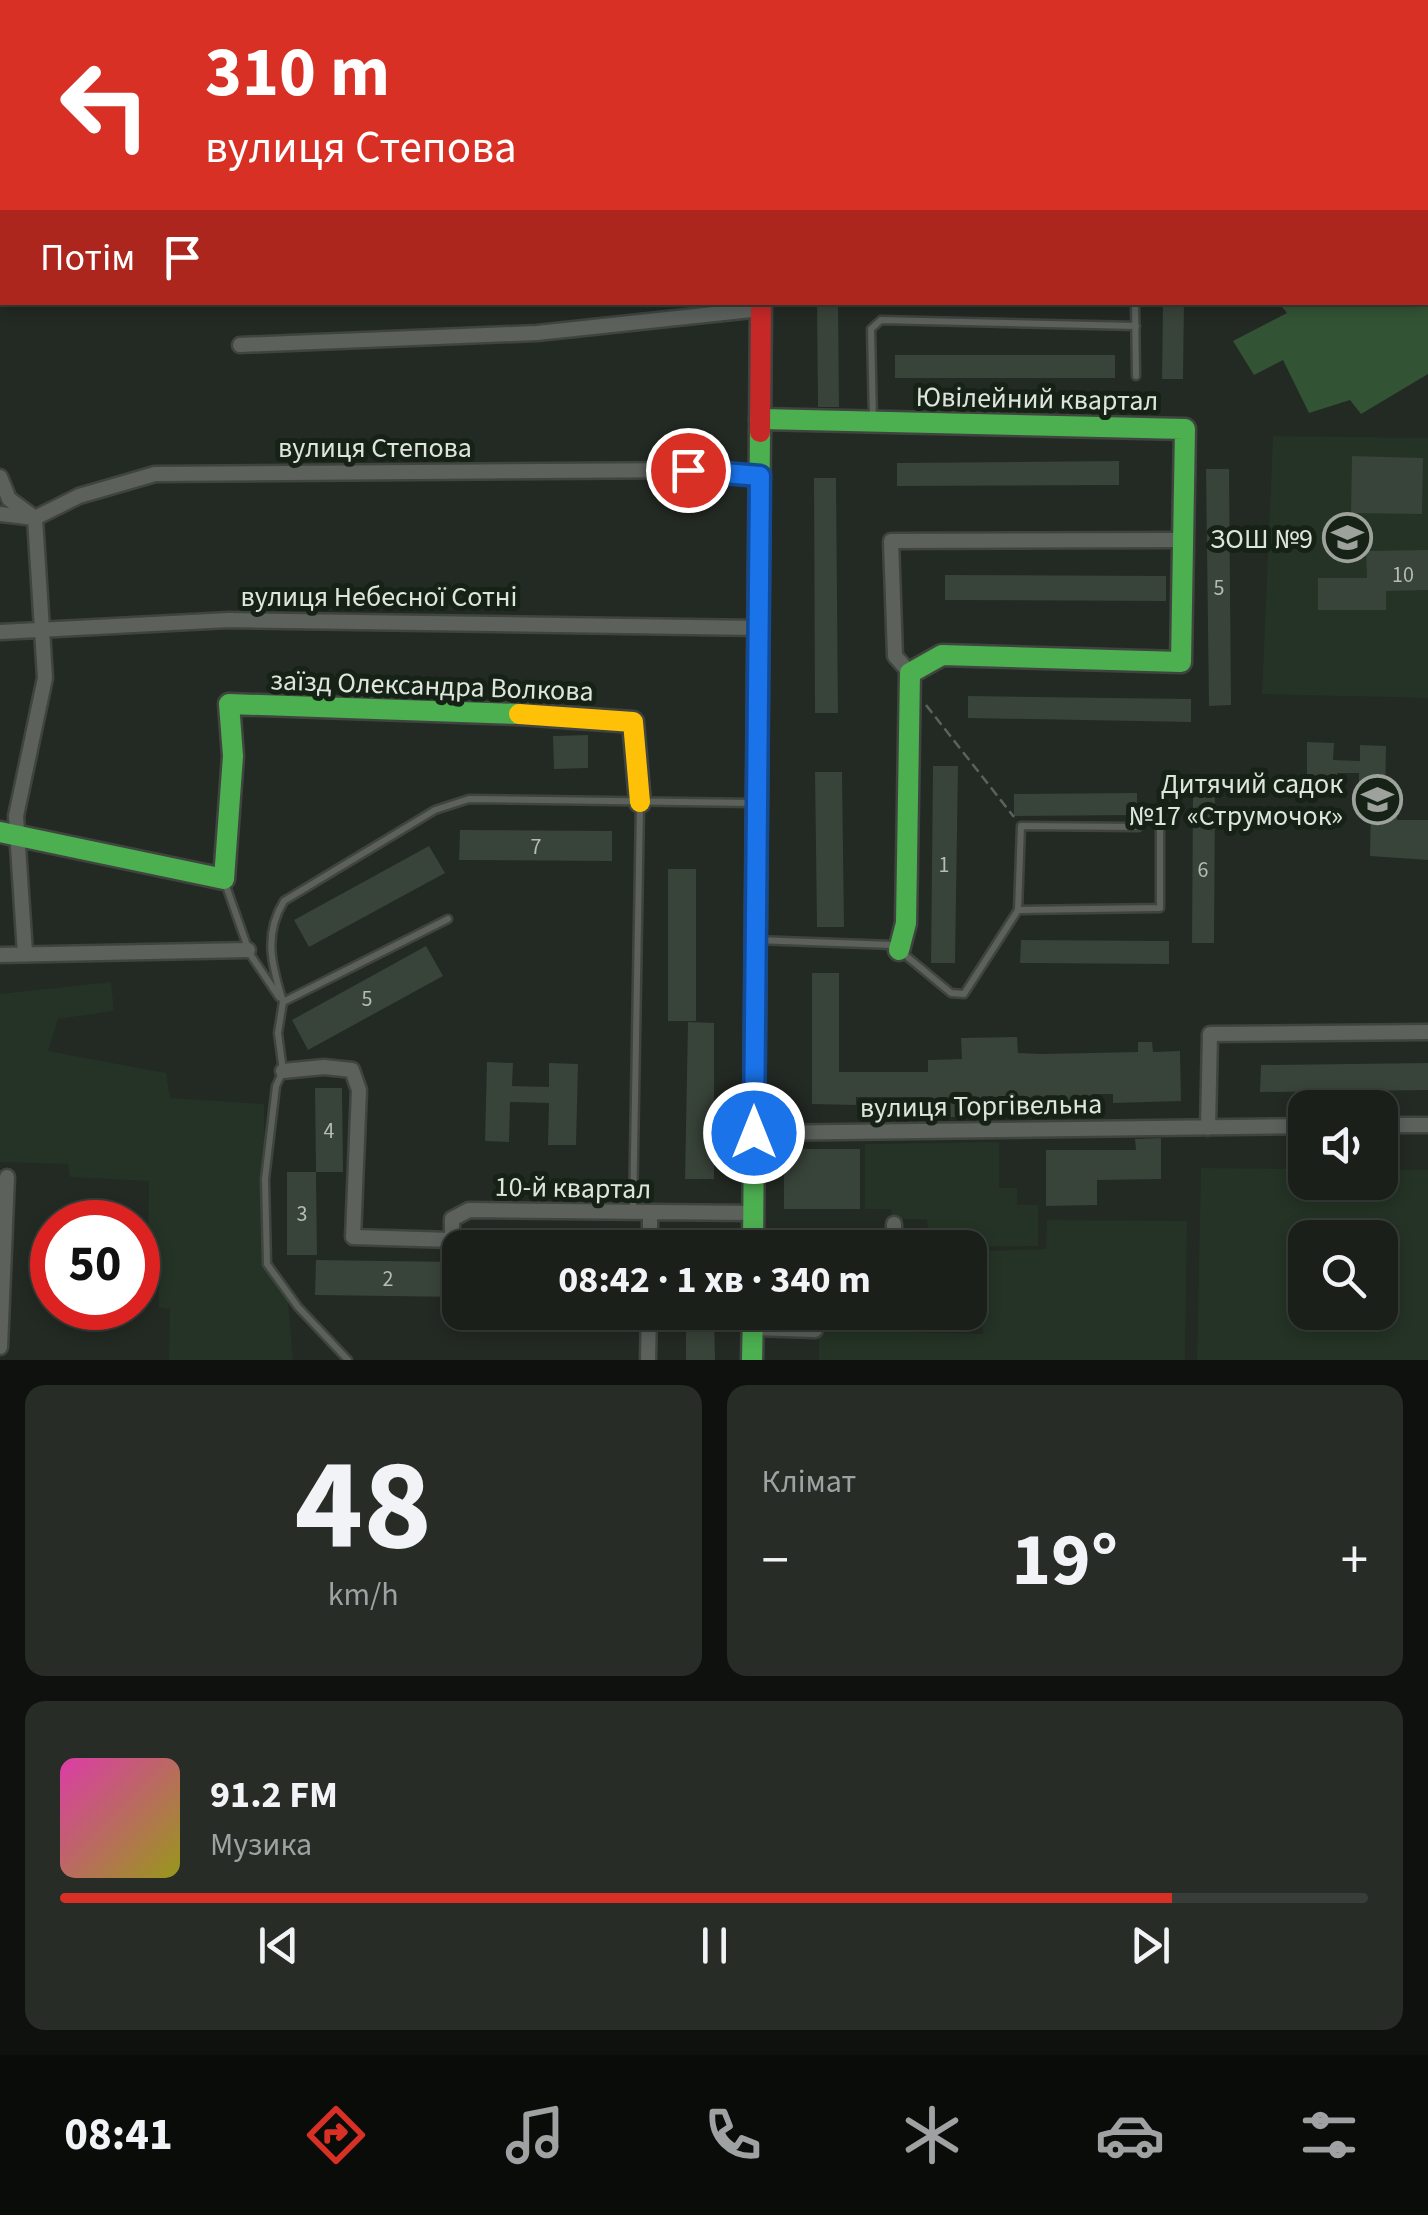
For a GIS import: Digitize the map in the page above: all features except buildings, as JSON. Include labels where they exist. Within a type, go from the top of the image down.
[{"type":"street","points":[[240,345],[538,333],[761,306],[754,1230]]},
{"type":"street","name":"Ювілейний квартал","points":[[760,420],[1185,429],[1181,662],[942,655],[910,679]]},
{"type":"street","name":"вулиця Степова","points":[[35,518],[79,496],[155,474],[688,470],[760,476]]},
{"type":"street","points":[[0,477],[8,499],[35,518]]},
{"type":"street","points":[[0,514],[35,518]]},
{"type":"street","points":[[25,953],[9,833],[46,678],[35,518]]},
{"type":"street","points":[[899,950],[906,922],[910,679],[895,656],[891,541],[1182,540]]},
{"type":"street","name":"вулиця Небесної Сотні","points":[[0,632],[229,620],[758,628]]},
{"type":"street","name":"заїзд Олександра Волкова","points":[[224,879],[232,756],[229,704],[448,709],[634,722],[640,802]]},
{"type":"street","points":[[9,833],[224,879]]},
{"type":"street","points":[[0,955],[248,950]]},
{"type":"street","points":[[1208,1128],[1210,1034],[1428,1032]]},
{"type":"street","name":"10-й квартал","points":[[283,1071],[324,1066],[352,1070],[358,1090],[353,1237],[452,1240],[452,1219],[469,1210],[754,1213]]},
{"type":"street","points":[[1398,1126],[1428,1125]]},
{"type":"street","name":"вулиця Торгівельна","points":[[754,1133],[1288,1126]]},
{"type":"street","points":[[0,1348],[7,1177]]},
{"type":"street","points":[[650,1214],[650,1230]]},
{"type":"street","points":[[894,1224],[894,1230]]},
{"type":"street","points":[[648,1360],[649,1330]]},
{"type":"street","points":[[752,1330],[752,1360]]},
{"type":"lane","points":[[1135,305],[1136,376]]},
{"type":"lane","points":[[874,421],[871,329],[881,320],[1136,326]]},
{"type":"lane","points":[[348,1360],[298,1307],[266,1264],[265,1180],[276,1086],[283,1071],[278,1033],[283,1002],[270,958],[272,920],[284,901],[435,810],[469,800],[757,803]]},
{"type":"lane","points":[[633,1214],[640,802]]},
{"type":"lane","points":[[756,940],[893,946],[951,993],[964,994],[1018,910],[1021,826],[1138,827]]},
{"type":"lane","points":[[1018,910],[1160,908],[1160,829]]},
{"type":"lane","points":[[224,879],[248,950],[283,1002]]},
{"type":"lane","points":[[283,1002],[448,919]]},
{"type":"path","points":[[910,679],[1021,826]]},
{"type":"shaded area","name":"ЗОШ №9","points":[[1273,436],[1428,438],[1428,698],[1262,694]]},
{"type":"shaded area","points":[[111,982],[114,1011],[58,1019],[48,1051],[166,1073],[170,1098],[264,1104],[267,1264],[288,1302],[293,1360],[169,1360],[170,1309],[160,1308],[160,1200],[149,1200],[149,1181],[70,1177],[68,1164],[0,1162],[0,994]]},
{"type":"shaded area","points":[[999,1142],[999,1188],[1017,1188],[1017,1205],[1038,1205],[1038,1246],[987,1247],[987,1230],[928,1230],[927,1219],[892,1219],[891,1209],[865,1209],[865,1144]]},
{"type":"shaded area","points":[[1201,1168],[1288,1169],[1288,1200],[1398,1200],[1398,1170],[1428,1170],[1428,1360],[1197,1360]]},
{"type":"shaded area","points":[[1047,1220],[1187,1221],[1185,1360],[819,1360],[819,1330],[983,1334],[987,1330],[987,1251],[1046,1249]]},
{"type":"green space","points":[[1281,305],[1428,305],[1428,374],[1361,414],[1350,400],[1309,413],[1283,360],[1254,375],[1233,341],[1287,313]]},
{"type":"traffic: fast","points":[[760,419],[1185,429],[1181,662],[942,655],[910,673],[906,923],[899,950]]},
{"type":"traffic: fast","points":[[753,1230],[760,432]]},
{"type":"traffic: fast","points":[[0,832],[224,879],[233,756],[229,704],[519,714]]},
{"type":"traffic: fast","points":[[752,1360],[753,1330]]},
{"type":"traffic: slow","points":[[519,714],[633,722],[640,802]]},
{"type":"traffic: jam","points":[[760,432],[761,305]]},
{"type":"place","name":"ЗОШ №9","points":[[1348,538]]},
{"type":"place","name":"Дитячий садок №17 «Струмочок»","points":[[1378,799]]},
{"type":"route","points":[[688,470],[760,476],[754,1133]]}]
